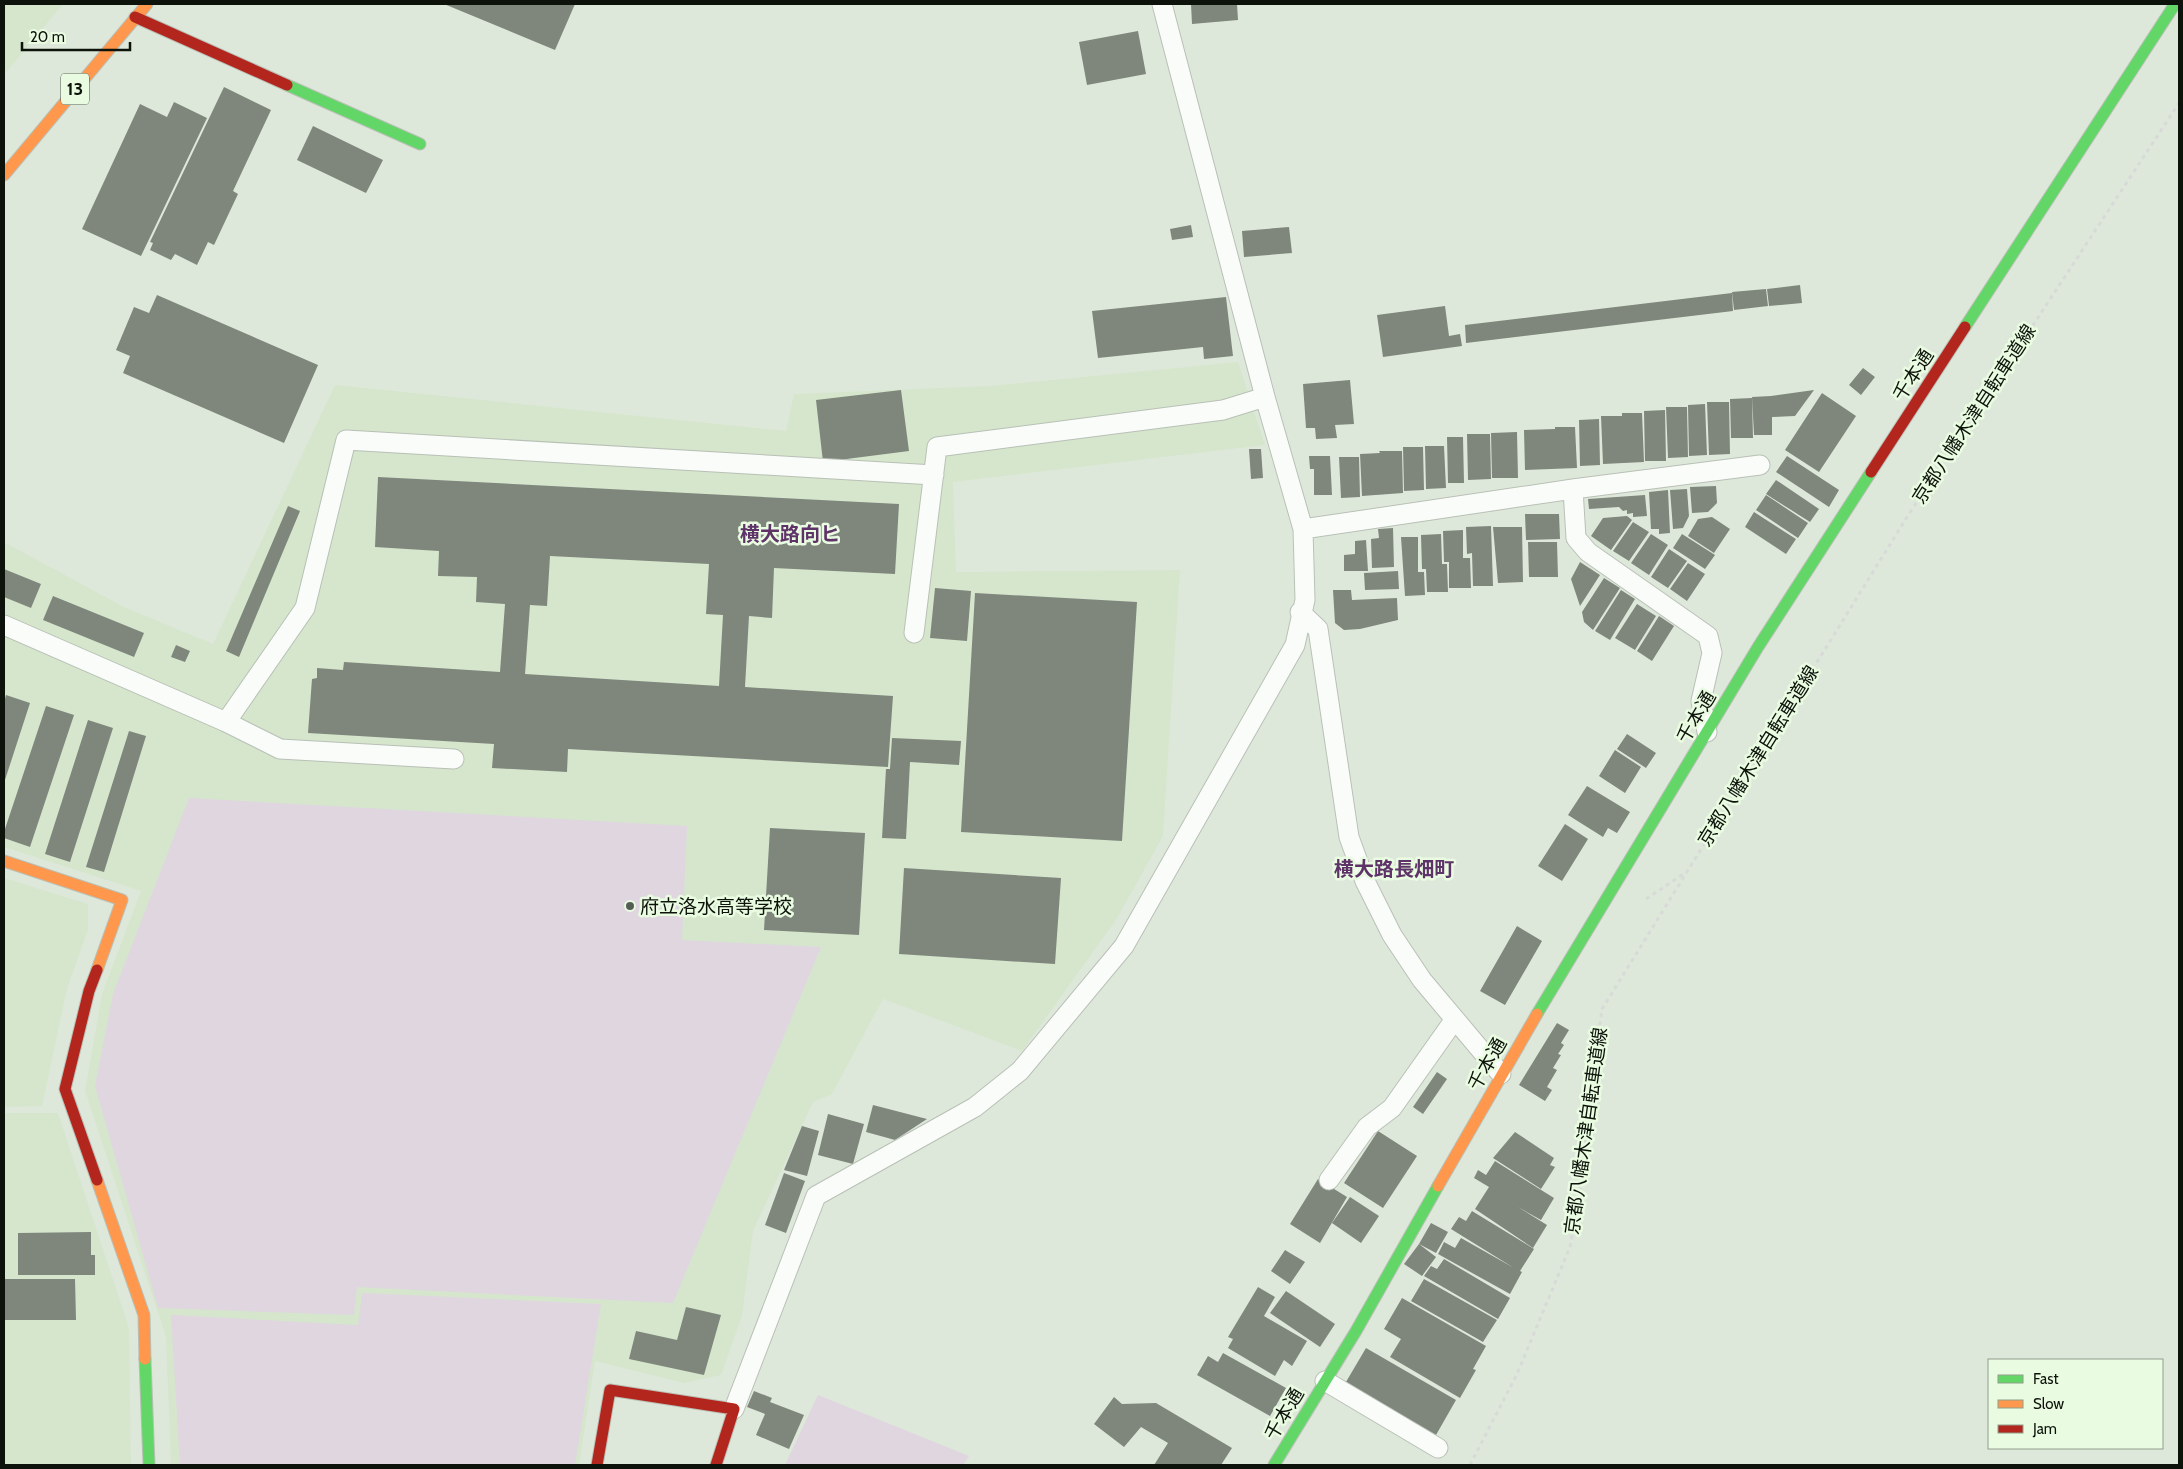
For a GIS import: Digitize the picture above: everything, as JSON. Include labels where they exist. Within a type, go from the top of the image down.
[{"type":"street","name":"13","points":[[4,176],[146,4]]},
{"type":"street","name":"千本通","points":[[1274,1465],[1356,1331],[1501,1074],[1758,647],[2176,4]]},
{"type":"street","points":[[135,17],[420,144]]},
{"type":"street","points":[[4,861],[122,900],[89,991],[65,1089],[144,1316],[149,1465]]},
{"type":"street","points":[[597,1465],[610,1390],[734,1409],[716,1465]]},
{"type":"lane","points":[[734,1409],[816,1196],[975,1107],[1020,1071],[1124,946],[1294,645],[1304,600],[1303,529],[1265,397],[1162,4]]},
{"type":"lane","points":[[914,633],[937,447],[1223,410],[1265,397]]},
{"type":"lane","points":[[226,722],[305,608],[346,440],[934,475]]},
{"type":"lane","points":[[1303,529],[1574,488],[1760,465]]},
{"type":"lane","points":[[1574,488],[1576,538],[1588,552],[1708,636],[1712,653],[1701,701],[1707,732]]},
{"type":"lane","points":[[1300,612],[1318,629],[1349,837],[1365,881],[1397,942],[1422,980],[1501,1074]]},
{"type":"lane","points":[[4,625],[226,722],[280,749],[454,760]]},
{"type":"lane","points":[[1329,1180],[1367,1127],[1392,1108],[1455,1019]]},
{"type":"lane","points":[[1325,1381],[1438,1448]]},
{"type":"path","name":"京都八幡木津自転車道線","points":[[1470,1465],[1517,1374],[1570,1247],[1584,1174],[1589,1106],[1602,1009],[1907,517],[2179,103]]},
{"type":"shaded area","points":[[4,4],[63,4],[4,75]]},
{"type":"shaded area","name":"府立洛水高等学校","points":[[1238,362],[1265,445],[953,482],[956,572],[1180,570],[1163,836],[1116,920],[1022,1051],[883,999],[832,1094],[813,1102],[753,1231],[742,1316],[721,1375],[684,1383],[595,1361],[579,1465],[171,1465],[166,1337],[85,1091],[102,994],[141,891],[4,847],[4,542],[124,607],[213,644],[335,385],[786,431],[794,394],[990,386]]},
{"type":"shaded area","points":[[189,798],[687,826],[682,940],[821,947],[673,1303],[357,1287],[354,1315],[158,1308],[95,1086],[113,994]]},
{"type":"shaded area","points":[[4,878],[88,904],[88,930],[67,989],[42,1106],[4,1107]]},
{"type":"shaded area","points":[[4,1113],[58,1113],[129,1328],[131,1465],[4,1465]]},
{"type":"shaded area","points":[[362,1293],[601,1304],[575,1465],[180,1465],[171,1315],[358,1325]]},
{"type":"shaded area","points":[[818,1395],[969,1456],[963,1465],[785,1465]]},
{"type":"building","points":[[444,4],[575,4],[555,50]]},
{"type":"building","points":[[1191,4],[1237,4],[1238,20],[1192,24]]},
{"type":"building","points":[[1138,31],[1146,74],[1087,85],[1079,42]]},
{"type":"building","points":[[224,87],[271,110],[233,191],[238,194],[214,245],[208,242],[197,265],[175,254],[171,260],[150,250],[153,243],[150,242]]},
{"type":"building","points":[[174,102],[207,118],[141,256],[82,229],[140,104],[167,117]]},
{"type":"building","points":[[313,126],[383,160],[366,193],[297,160]]},
{"type":"building","points":[[1191,225],[1193,237],[1172,240],[1170,229]]},
{"type":"building","points":[[1289,227],[1292,253],[1244,257],[1242,231]]},
{"type":"building","points":[[1800,285],[1802,303],[1769,306],[1767,289]]},
{"type":"building","points":[[1766,289],[1768,306],[1734,310],[1732,292]]},
{"type":"building","points":[[1732,293],[1733,311],[1466,343],[1465,325]]},
{"type":"building","points":[[157,295],[318,365],[284,443],[123,373],[130,356],[116,350],[134,307],[149,313]]},
{"type":"building","points":[[1226,297],[1233,356],[1204,359],[1203,347],[1098,358],[1092,311]]},
{"type":"building","points":[[1445,306],[1449,336],[1460,334],[1462,346],[1383,357],[1377,315]]},
{"type":"building","points":[[1863,368],[1875,377],[1861,395],[1849,385]]},
{"type":"building","points":[[1350,380],[1354,424],[1335,425],[1337,438],[1316,439],[1315,428],[1306,428],[1303,384]]},
{"type":"building","points":[[901,390],[909,451],[823,462],[816,400]]},
{"type":"building","points":[[1814,390],[1795,416],[1772,417],[1772,435],[1754,435],[1752,397]]},
{"type":"building","points":[[1822,393],[1856,416],[1819,472],[1785,450]]},
{"type":"building","points":[[1752,398],[1753,438],[1731,438],[1730,399]]},
{"type":"building","points":[[1707,402],[1729,402],[1730,454],[1709,455]]},
{"type":"building","points":[[1705,404],[1707,455],[1689,456],[1688,405]]},
{"type":"building","points":[[1666,407],[1687,407],[1688,457],[1668,458]]},
{"type":"building","points":[[1665,410],[1666,461],[1645,461],[1644,411]]},
{"type":"building","points":[[1622,413],[1642,413],[1644,462],[1603,464],[1601,416],[1622,416]]},
{"type":"building","points":[[1599,419],[1600,465],[1580,466],[1579,420]]},
{"type":"building","points":[[1555,427],[1575,427],[1577,468],[1525,470],[1524,430],[1555,429]]},
{"type":"building","points":[[1517,432],[1518,478],[1492,478],[1491,433]]},
{"type":"building","points":[[1467,434],[1490,434],[1491,479],[1468,480]]},
{"type":"building","points":[[1447,437],[1463,437],[1464,483],[1448,483]]},
{"type":"building","points":[[1425,446],[1444,446],[1446,488],[1426,489]]},
{"type":"building","points":[[1403,447],[1423,447],[1424,490],[1404,491]]},
{"type":"building","points":[[1249,449],[1261,449],[1263,478],[1251,479]]},
{"type":"building","points":[[1379,451],[1402,451],[1403,493],[1362,496],[1360,454],[1380,453]]},
{"type":"building","points":[[1309,456],[1330,456],[1332,495],[1314,495],[1314,469],[1310,469]]},
{"type":"building","points":[[1787,456],[1839,490],[1829,507],[1776,472]]},
{"type":"building","points":[[1339,457],[1359,457],[1360,497],[1341,498]]},
{"type":"building","points":[[378,477],[899,504],[895,574],[774,568],[772,618],[749,616],[745,687],[893,696],[888,767],[568,749],[567,772],[492,768],[494,744],[308,733],[312,679],[317,678],[317,668],[343,670],[344,662],[500,672],[505,604],[476,602],[477,577],[438,576],[439,551],[375,547]],"holes":[[[550,556],[709,564],[706,614],[723,615],[719,686],[525,674],[530,605],[547,606]]]},
{"type":"building","points":[[1776,480],[1819,509],[1810,522],[1766,494]]},
{"type":"building","points":[[1716,486],[1717,503],[1708,512],[1692,513],[1690,487]]},
{"type":"building","points":[[1687,489],[1689,516],[1683,528],[1673,529],[1670,490]]},
{"type":"building","points":[[1668,490],[1670,533],[1659,534],[1659,529],[1651,529],[1649,492]]},
{"type":"building","points":[[1645,495],[1647,516],[1633,517],[1633,513],[1627,514],[1627,510],[1623,511],[1619,507],[1589,509],[1588,499]]},
{"type":"building","points":[[1766,495],[1808,523],[1798,538],[1756,510]]},
{"type":"building","points":[[288,506],[300,511],[239,657],[226,651]]},
{"type":"building","points":[[1754,512],[1796,539],[1786,554],[1745,527]]},
{"type":"building","points":[[1525,514],[1559,514],[1560,539],[1526,540]]},
{"type":"building","points":[[1627,516],[1632,520],[1611,550],[1591,536],[1603,518]]},
{"type":"building","points":[[1712,517],[1730,529],[1714,553],[1688,536],[1698,519]]},
{"type":"building","points":[[1633,522],[1649,532],[1629,561],[1613,551]]},
{"type":"building","points":[[1491,526],[1493,586],[1473,586],[1472,553],[1467,554],[1466,527]]},
{"type":"building","points":[[1493,527],[1522,527],[1523,582],[1498,583]]},
{"type":"building","points":[[1393,528],[1394,567],[1372,568],[1371,539],[1379,538],[1378,529]]},
{"type":"building","points":[[1463,530],[1463,558],[1470,558],[1471,588],[1449,588],[1449,562],[1444,562],[1443,531]]},
{"type":"building","points":[[1441,534],[1442,564],[1447,564],[1448,592],[1427,592],[1426,569],[1422,569],[1421,535]]},
{"type":"building","points":[[1651,534],[1668,545],[1649,575],[1631,563]]},
{"type":"building","points":[[1682,534],[1715,555],[1705,569],[1673,548]]},
{"type":"building","points":[[1401,537],[1418,537],[1418,572],[1424,572],[1425,595],[1405,596]]},
{"type":"building","points":[[1366,540],[1368,571],[1344,571],[1344,555],[1355,554],[1355,541]]},
{"type":"building","points":[[1528,542],[1557,542],[1558,577],[1529,577]]},
{"type":"building","points":[[1669,549],[1687,561],[1668,588],[1651,577]]},
{"type":"building","points":[[1580,562],[1600,575],[1580,606],[1571,579]]},
{"type":"building","points":[[1688,563],[1705,574],[1687,601],[1670,589]]},
{"type":"building","points":[[4,569],[41,584],[31,608],[4,597]]},
{"type":"building","points":[[1398,571],[1399,589],[1365,590],[1364,573]]},
{"type":"building","points":[[1604,578],[1620,588],[1593,630],[1584,622],[1582,612]]},
{"type":"building","points":[[935,588],[971,591],[967,641],[930,638]]},
{"type":"building","points":[[1333,590],[1351,590],[1352,600],[1397,598],[1398,620],[1360,629],[1344,630],[1335,623]]},
{"type":"building","points":[[1621,590],[1635,599],[1610,640],[1595,631]]},
{"type":"building","points":[[975,593],[1137,602],[1122,841],[961,832]]},
{"type":"building","points":[[53,596],[144,633],[134,657],[43,620]]},
{"type":"building","points":[[1637,604],[1656,616],[1635,650],[1615,638]]},
{"type":"building","points":[[1659,616],[1674,626],[1652,661],[1637,651]]},
{"type":"building","points":[[176,645],[190,651],[185,662],[171,657]]},
{"type":"building","points":[[6,695],[30,703],[4,783],[4,703]]},
{"type":"building","points":[[46,706],[74,715],[30,847],[4,838],[4,832]]},
{"type":"building","points":[[88,720],[113,728],[70,862],[45,854]]},
{"type":"building","points":[[129,731],[146,736],[104,872],[86,867]]},
{"type":"building","points":[[1627,734],[1656,753],[1646,768],[1617,749]]},
{"type":"building","points":[[892,738],[961,741],[959,765],[910,762],[906,839],[882,838],[886,769],[890,769]]},
{"type":"building","points":[[1615,750],[1641,767],[1625,793],[1599,776]]},
{"type":"building","points":[[1587,786],[1630,812],[1617,833],[1608,828],[1603,837],[1568,815]]},
{"type":"building","points":[[1565,824],[1588,839],[1562,881],[1538,866]]},
{"type":"building","points":[[770,828],[865,833],[859,935],[764,930]]},
{"type":"building","points":[[904,868],[1061,878],[1055,964],[899,954]]},
{"type":"building","points":[[1517,926],[1542,941],[1505,1005],[1480,991]]},
{"type":"building","points":[[1557,1023],[1569,1030],[1561,1043],[1564,1045],[1558,1054],[1561,1055],[1553,1068],[1557,1070],[1547,1087],[1552,1090],[1545,1101],[1519,1085]]},
{"type":"building","points":[[1437,1072],[1447,1079],[1423,1114],[1413,1107]]},
{"type":"building","points":[[873,1105],[927,1119],[895,1140],[866,1132]]},
{"type":"building","points":[[828,1114],[864,1124],[853,1164],[818,1155]]},
{"type":"building","points":[[802,1126],[819,1131],[807,1176],[784,1170]]},
{"type":"building","points":[[1378,1131],[1417,1156],[1383,1208],[1344,1183]]},
{"type":"building","points":[[1515,1132],[1554,1158],[1550,1165],[1555,1167],[1541,1189],[1493,1158]]},
{"type":"building","points":[[1495,1161],[1554,1198],[1541,1220],[1518,1207],[1547,1225],[1533,1248],[1475,1209],[1489,1187],[1474,1178],[1478,1170],[1486,1175]]},
{"type":"building","points":[[784,1173],[805,1181],[786,1233],[765,1225]]},
{"type":"building","points":[[1318,1179],[1347,1197],[1320,1243],[1290,1224]]},
{"type":"building","points":[[1350,1197],[1379,1216],[1361,1243],[1332,1223]]},
{"type":"building","points":[[1472,1211],[1534,1249],[1520,1271],[1522,1272],[1510,1294],[1438,1254],[1444,1242],[1455,1248],[1461,1238],[1514,1268],[1451,1229],[1459,1217],[1466,1221]]},
{"type":"building","points":[[1431,1223],[1448,1232],[1436,1253],[1419,1244]]},
{"type":"building","points":[[91,1232],[91,1255],[95,1255],[95,1275],[18,1275],[18,1233]]},
{"type":"building","points":[[1419,1244],[1436,1257],[1422,1276],[1404,1264]]},
{"type":"building","points":[[1285,1250],[1305,1262],[1290,1284],[1271,1271]]},
{"type":"building","points":[[1444,1259],[1510,1298],[1498,1319],[1424,1276],[1431,1266],[1437,1269]]},
{"type":"building","points":[[4,1279],[75,1279],[76,1320],[4,1320]]},
{"type":"building","points":[[1424,1279],[1497,1320],[1483,1342],[1411,1301]]},
{"type":"building","points":[[1258,1287],[1275,1297],[1264,1316],[1307,1341],[1292,1366],[1284,1360],[1275,1376],[1228,1348],[1233,1339],[1228,1337]]},
{"type":"building","points":[[1286,1291],[1335,1324],[1320,1347],[1270,1313]]},
{"type":"building","points":[[1402,1298],[1486,1346],[1473,1369],[1476,1370],[1460,1398],[1390,1357],[1401,1339],[1384,1329]]},
{"type":"building","points":[[686,1307],[721,1315],[704,1375],[629,1359],[636,1331],[677,1340]]},
{"type":"building","points":[[1366,1348],[1456,1400],[1436,1435],[1412,1421],[1409,1426],[1343,1387]]},
{"type":"building","points":[[1223,1353],[1286,1388],[1270,1416],[1197,1375],[1208,1356],[1218,1362]]},
{"type":"building","points":[[754,1391],[772,1398],[770,1402],[804,1415],[789,1449],[756,1435],[765,1414],[747,1407]]},
{"type":"building","points":[[1114,1397],[1122,1404],[1156,1403],[1232,1448],[1221,1465],[1154,1465],[1168,1443],[1141,1427],[1124,1447],[1094,1424]]},
{"type":"traffic: fast","points":[[1965,327],[2175,4]]},
{"type":"traffic: fast","points":[[287,85],[420,144]]},
{"type":"traffic: fast","points":[[1537,1014],[1758,647],[1871,472]]},
{"type":"traffic: fast","points":[[1274,1465],[1356,1331],[1438,1186]]},
{"type":"traffic: fast","points":[[145,1359],[149,1465]]},
{"type":"traffic: slow","points":[[4,175],[147,4]]},
{"type":"traffic: slow","points":[[4,861],[122,900],[97,970]]},
{"type":"traffic: slow","points":[[1438,1186],[1537,1014]]},
{"type":"traffic: slow","points":[[97,1180],[144,1315],[145,1359]]},
{"type":"traffic: jam","points":[[135,17],[287,85]]},
{"type":"traffic: jam","points":[[1871,472],[1965,327]]},
{"type":"traffic: jam","points":[[97,970],[89,991],[65,1089],[97,1180]]},
{"type":"traffic: jam","points":[[597,1465],[610,1390],[734,1409],[716,1465]]},
{"type":"place","name":"府立洛水高等学校","points":[[630,906]]},
{"type":"district","name":"横大路向ヒ","points":[[790,534]]},
{"type":"district","name":"横大路長畑町","points":[[1394,869]]}]
